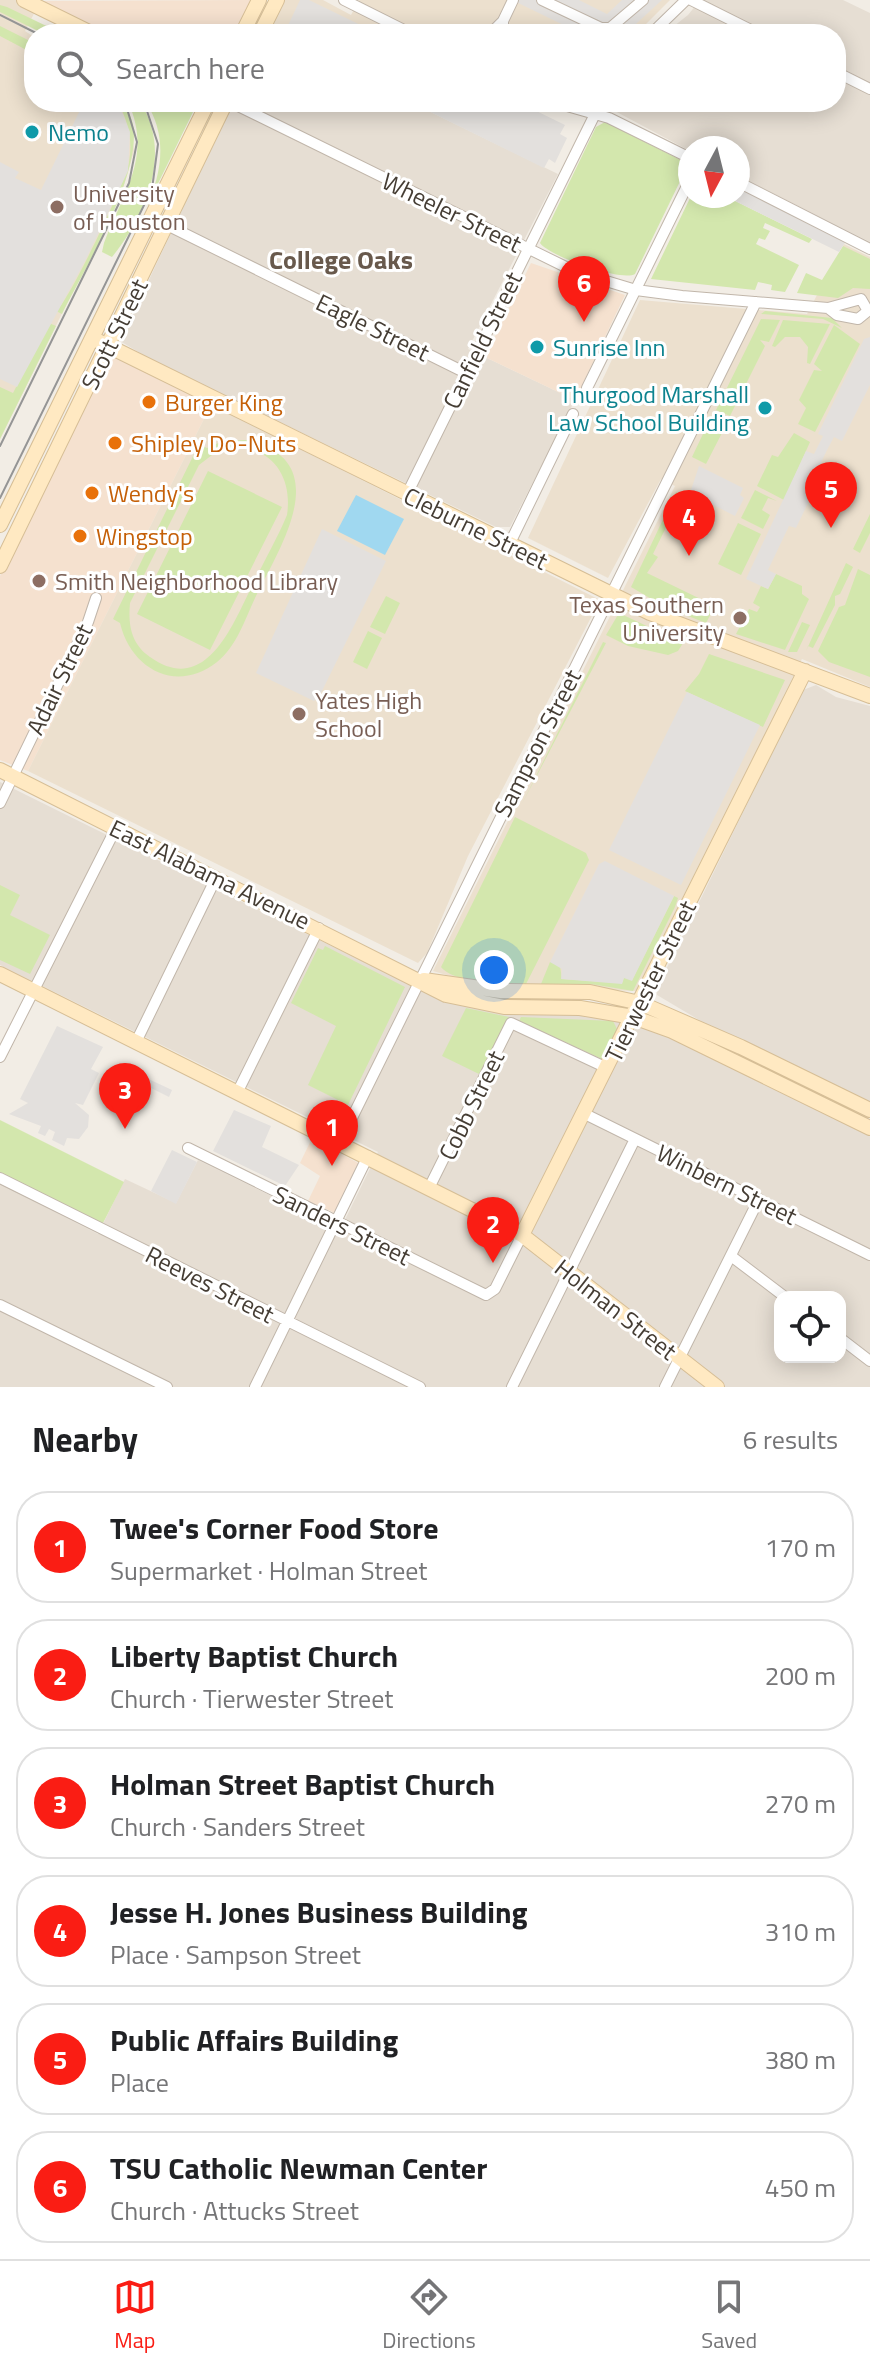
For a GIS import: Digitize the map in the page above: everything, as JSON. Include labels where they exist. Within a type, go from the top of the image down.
[{"type":"street","points":[[24,0],[73,24]]},
{"type":"street","points":[[247,24],[259,0]]},
{"type":"street","points":[[265,24],[277,0]]},
{"type":"street","points":[[344,0],[392,24]]},
{"type":"street","points":[[500,24],[513,0]]},
{"type":"street","points":[[542,0],[593,24]]},
{"type":"street","points":[[615,24],[643,0]]},
{"type":"street","points":[[662,24],[688,0],[738,24]]},
{"type":"street","points":[[846,77],[870,89]]},
{"type":"street","name":"Scott Street","points":[[0,525],[203,112]]},
{"type":"street","name":"Scott Street","points":[[0,566],[223,112]]},
{"type":"street","name":"Wheeler Street","points":[[248,112],[576,272],[636,290],[828,308]]},
{"type":"street","points":[[592,112],[678,152]]},
{"type":"street","name":"Canfield Street","points":[[407,494],[596,113]]},
{"type":"street","points":[[750,188],[870,249]]},
{"type":"street","points":[[587,388],[678,204]]},
{"type":"street","name":"Eagle Street","points":[[152,217],[466,373]]},
{"type":"street","name":"Sampson Street","points":[[340,1142],[756,302]]},
{"type":"street","name":"Cleburne Street","points":[[92,338],[671,622],[870,696]]},
{"type":"street","points":[[510,543],[573,414]]},
{"type":"street","points":[[35,453],[51,461]]},
{"type":"street","name":"Adair Street","points":[[0,803],[7,773],[88,622],[96,598]]},
{"type":"street","name":"Tierwester Street","points":[[495,1289],[805,671]]},
{"type":"street","name":"East Alabama Avenue","points":[[7,773],[319,928],[446,995],[475,1003],[525,1009],[580,1008],[633,1017],[672,1031],[870,1128]]},
{"type":"street","points":[[0,1057],[116,828]]},
{"type":"street","points":[[136,1042],[216,878]]},
{"type":"street","points":[[237,1093],[319,928]]},
{"type":"street","name":"Holman Street","points":[[0,974],[430,1186],[522,1235],[717,1387]]},
{"type":"street","name":"East Alabama Avenue","points":[[419,979],[501,991],[590,992],[640,1003],[741,1047],[870,1110]]},
{"type":"street","name":"Cobb Street","points":[[430,1186],[511,1023],[607,1068]]},
{"type":"street","name":"Winbern Street","points":[[585,1114],[870,1255]]},
{"type":"street","points":[[512,1387],[635,1139]]},
{"type":"street","name":"Sanders Street","points":[[188,1148],[477,1292],[486,1295],[495,1289]]},
{"type":"street","points":[[255,1387],[368,1156]]},
{"type":"street","name":"Reeves Street","points":[[0,1178],[420,1387]]},
{"type":"street","points":[[665,1387],[759,1199]]},
{"type":"street","points":[[731,1256],[777,1291]]},
{"type":"street","points":[[0,1305],[167,1387]]},
{"type":"street","points":[[846,1343],[870,1361]]},
{"type":"shaded area","name":"University of Houston","points":[[0,0],[41,0],[29,24],[24,24],[24,112],[125,112],[131,125],[134,151],[122,192],[0,439]]},
{"type":"shaded area","points":[[253,0],[242,24],[89,24],[42,1]]},
{"type":"shaded area","points":[[282,0],[323,0],[351,15],[359,0],[670,0],[646,24],[271,24]]},
{"type":"shaded area","points":[[300,0],[309,0],[358,24],[289,24]]},
{"type":"shaded area","points":[[512,0],[579,0],[607,14],[622,0],[662,0],[636,24],[561,24]]},
{"type":"shaded area","points":[[700,0],[843,0],[870,13],[870,242],[750,182],[750,136],[678,136],[678,145],[617,112],[846,112],[846,24],[677,24]]},
{"type":"shaded area","name":"University of Houston","points":[[79,112],[122,112],[130,132],[128,171],[85,261],[17,387],[0,379],[0,162],[19,172],[15,178],[41,190]]},
{"type":"shaded area","points":[[228,112],[431,112],[558,174],[468,349],[575,400],[510,527],[496,527],[150,359],[120,341]]},
{"type":"shaded area","points":[[430,112],[538,112],[565,125],[560,134],[567,138],[555,163],[549,159],[544,168]]},
{"type":"shaded area","points":[[750,188],[848,238],[839,252],[749,208]]},
{"type":"shaded area","name":"Texas Southern University","points":[[844,244],[870,257],[870,687],[802,659],[636,991],[474,983],[433,971],[675,486],[661,479],[608,578],[528,538],[640,300],[807,314]]},
{"type":"shaded area","points":[[531,263],[625,295],[575,400],[485,357]]},
{"type":"shaded area","points":[[870,337],[870,385],[842,441],[834,437],[827,450],[817,471],[822,474],[796,528],[789,526],[768,570],[776,574],[768,589],[746,579],[806,451],[814,454],[823,436],[818,434],[864,339]]},
{"type":"shaded area","points":[[114,356],[215,406],[208,411],[28,771],[0,760],[0,576],[105,363]]},
{"type":"shaded area","name":"Yates High School","points":[[215,406],[600,600],[468,856],[427,953],[418,963],[28,771],[208,411]]},
{"type":"shaded area","points":[[699,466],[743,488],[740,495],[744,498],[735,516],[690,493]]},
{"type":"shaded area","points":[[322,529],[386,561],[320,695],[314,701],[256,673]]},
{"type":"shaded area","points":[[816,685],[836,697],[870,706],[870,1105],[721,1033],[657,995],[657,988],[803,690]]},
{"type":"shaded area","points":[[687,692],[760,725],[681,885],[609,850]]},
{"type":"shaded area","points":[[0,782],[428,994],[607,1017],[651,1029],[870,1135],[870,1387],[0,1387],[0,1184],[98,1234],[125,1179],[176,1203],[198,1160],[340,1230],[378,1152],[0,965]]},
{"type":"shaded area","points":[[605,861],[674,896],[632,981],[624,978],[622,984],[561,979],[562,969],[550,962],[599,864]]},
{"type":"shaded area","points":[[57,1026],[103,1047],[91,1069],[99,1073],[83,1105],[75,1103],[89,1115],[88,1127],[79,1139],[67,1138],[64,1146],[52,1140],[55,1132],[49,1129],[45,1136],[38,1133],[41,1126],[9,1114],[28,1103],[20,1099]]},
{"type":"shaded area","points":[[140,1075],[172,1090],[169,1097],[137,1081]]},
{"type":"shaded area","points":[[234,1110],[271,1126],[262,1147],[299,1165],[285,1186],[213,1151]]},
{"type":"shaded area","points":[[312,1138],[358,1163],[359,1168],[335,1213],[308,1201],[320,1176],[300,1163]]},
{"type":"shaded area","points":[[172,1150],[197,1162],[176,1204],[151,1191]]},
{"type":"green space","points":[[0,5],[42,24],[24,24],[0,12]]},
{"type":"green space","points":[[0,26],[24,38],[24,49],[0,36]]},
{"type":"green space","points":[[122,112],[131,118],[134,142],[128,172],[101,238],[62,314],[56,311],[96,241],[129,162],[129,131]]},
{"type":"green space","points":[[132,112],[145,112],[154,141],[155,162],[145,203],[112,257],[102,252],[132,174],[137,140]]},
{"type":"green space","points":[[151,112],[193,112],[146,208],[156,182],[160,155],[158,128]]},
{"type":"green space","points":[[605,122],[678,158],[678,186],[635,274],[616,274],[586,266],[540,243],[596,127]]},
{"type":"green space","points":[[685,208],[749,208],[812,239],[809,243],[765,223],[763,228],[770,231],[765,240],[759,238],[756,244],[799,265],[785,292],[771,290],[772,285],[758,282],[755,290],[651,279]]},
{"type":"green space","points":[[843,246],[870,259],[870,289],[853,288],[838,298],[797,293],[806,273],[822,280]]},
{"type":"green space","points":[[765,311],[832,318],[842,328],[823,319],[761,314]]},
{"type":"green space","points":[[761,319],[780,320],[769,342],[760,340],[765,346],[730,416],[716,410]]},
{"type":"green space","points":[[783,320],[830,324],[810,364],[807,363],[808,347],[800,337],[785,337],[775,347],[772,346]]},
{"type":"green space","points":[[49,323],[56,326],[0,439],[0,387],[13,393]]},
{"type":"green space","points":[[834,325],[860,344],[815,432],[798,424],[806,408],[799,400],[814,370],[822,371],[814,364]]},
{"type":"green space","points":[[713,413],[728,420],[725,426],[718,425],[723,431],[706,464],[692,457]]},
{"type":"green space","points":[[794,433],[810,442],[784,500],[757,486],[772,455],[778,457]]},
{"type":"green space","points":[[246,440],[273,450],[289,465],[296,484],[295,506],[278,552],[230,648],[217,662],[202,671],[171,676],[145,664],[134,653],[120,623],[113,619],[199,444],[207,448],[223,441]],"holes":[[[242,448],[273,462],[280,471],[287,491],[287,515],[236,619],[215,651],[202,662],[187,668],[170,667],[150,657],[135,640],[130,626],[130,603],[199,465],[216,452]]]},
{"type":"green space","points":[[834,465],[855,476],[848,490],[827,479]]},
{"type":"green space","points":[[208,471],[282,507],[210,650],[137,614]]},
{"type":"green space","points":[[755,490],[777,501],[768,498],[762,510],[770,515],[763,529],[741,518]]},
{"type":"green space","points":[[676,492],[685,497],[681,511],[675,509],[653,554],[658,557],[647,573],[715,606],[706,623],[665,607],[631,587]]},
{"type":"green space","points":[[870,514],[870,533],[860,553],[853,549]]},
{"type":"green space","points":[[738,523],[761,534],[741,575],[718,564]]},
{"type":"green space","points":[[846,563],[853,567],[840,594],[835,596],[835,605],[813,648],[808,646]]},
{"type":"green space","points":[[858,569],[870,575],[870,677],[829,662],[818,651],[839,607],[845,605]]},
{"type":"green space","points":[[776,574],[802,586],[802,594],[809,599],[785,650],[736,634],[749,609],[757,612],[760,607],[753,603],[761,586],[768,589]]},
{"type":"green space","points":[[386,596],[400,603],[385,634],[370,627]]},
{"type":"green space","points":[[619,613],[683,643],[678,651],[668,655],[628,646],[606,635]]},
{"type":"green space","points":[[802,622],[810,625],[797,652],[788,652]]},
{"type":"green space","points":[[368,631],[382,638],[367,669],[353,662]]},
{"type":"green space","points":[[603,642],[606,643],[522,804]]},
{"type":"green space","points":[[709,654],[785,680],[763,727],[685,691],[699,674]]},
{"type":"green space","points":[[515,817],[586,853],[589,860],[526,984],[480,982],[456,976],[441,967]]},
{"type":"green space","points":[[0,885],[20,895],[10,915],[50,935],[30,974],[0,960]]},
{"type":"green space","points":[[674,896],[678,898],[675,907],[633,991],[591,984],[541,984],[550,962],[560,966],[562,979],[622,983],[624,977],[632,980]]},
{"type":"green space","points":[[325,946],[405,987],[348,1105],[308,1085],[336,1026],[291,1003],[318,948],[323,950]]},
{"type":"green space","points":[[466,1008],[509,1017],[479,1074],[442,1056]]},
{"type":"green space","points":[[521,1017],[613,1021],[617,1029],[602,1059],[519,1021]]},
{"type":"green space","points":[[0,1120],[124,1182],[102,1225],[0,1173]]},
{"type":"water","points":[[356,495],[404,519],[385,555],[337,531]]},
{"type":"tram line","points":[[0,15],[24,27]]},
{"type":"tram line","points":[[0,446],[129,183],[137,142],[128,112]]},
{"type":"tram line","points":[[0,498],[152,189],[158,144],[147,112]]},
{"type":"place","name":"Nemo","points":[[32,132]]},
{"type":"place","name":"University of Houston","points":[[57,207]]},
{"type":"place","name":"TSU Catholic Newman Center","points":[[584,322]]},
{"type":"place","name":"Sunrise Inn","points":[[537,347]]},
{"type":"place","name":"Burger King","points":[[149,402]]},
{"type":"place","name":"Thurgood Marshall Law School Building","points":[[765,408]]},
{"type":"place","name":"Shipley Do-Nuts","points":[[115,443]]},
{"type":"place","name":"Wendy's","points":[[92,493]]},
{"type":"place","name":"Public Affairs Building","points":[[831,528]]},
{"type":"place","name":"Wingstop","points":[[80,536]]},
{"type":"place","name":"Jesse H. Jones Business Building","points":[[689,556]]},
{"type":"place","name":"Smith Neighborhood Library","points":[[39,581]]},
{"type":"place","name":"Texas Southern University","points":[[740,618]]},
{"type":"place","name":"Yates High School","points":[[299,714]]},
{"type":"place","name":"Holman Street Baptist Church","points":[[125,1129]]},
{"type":"place","name":"Twee's Corner Food Store","points":[[332,1166]]},
{"type":"place","name":"Liberty Baptist Church","points":[[493,1263]]},
{"type":"district","name":"College Oaks","points":[[341,259]]}]
